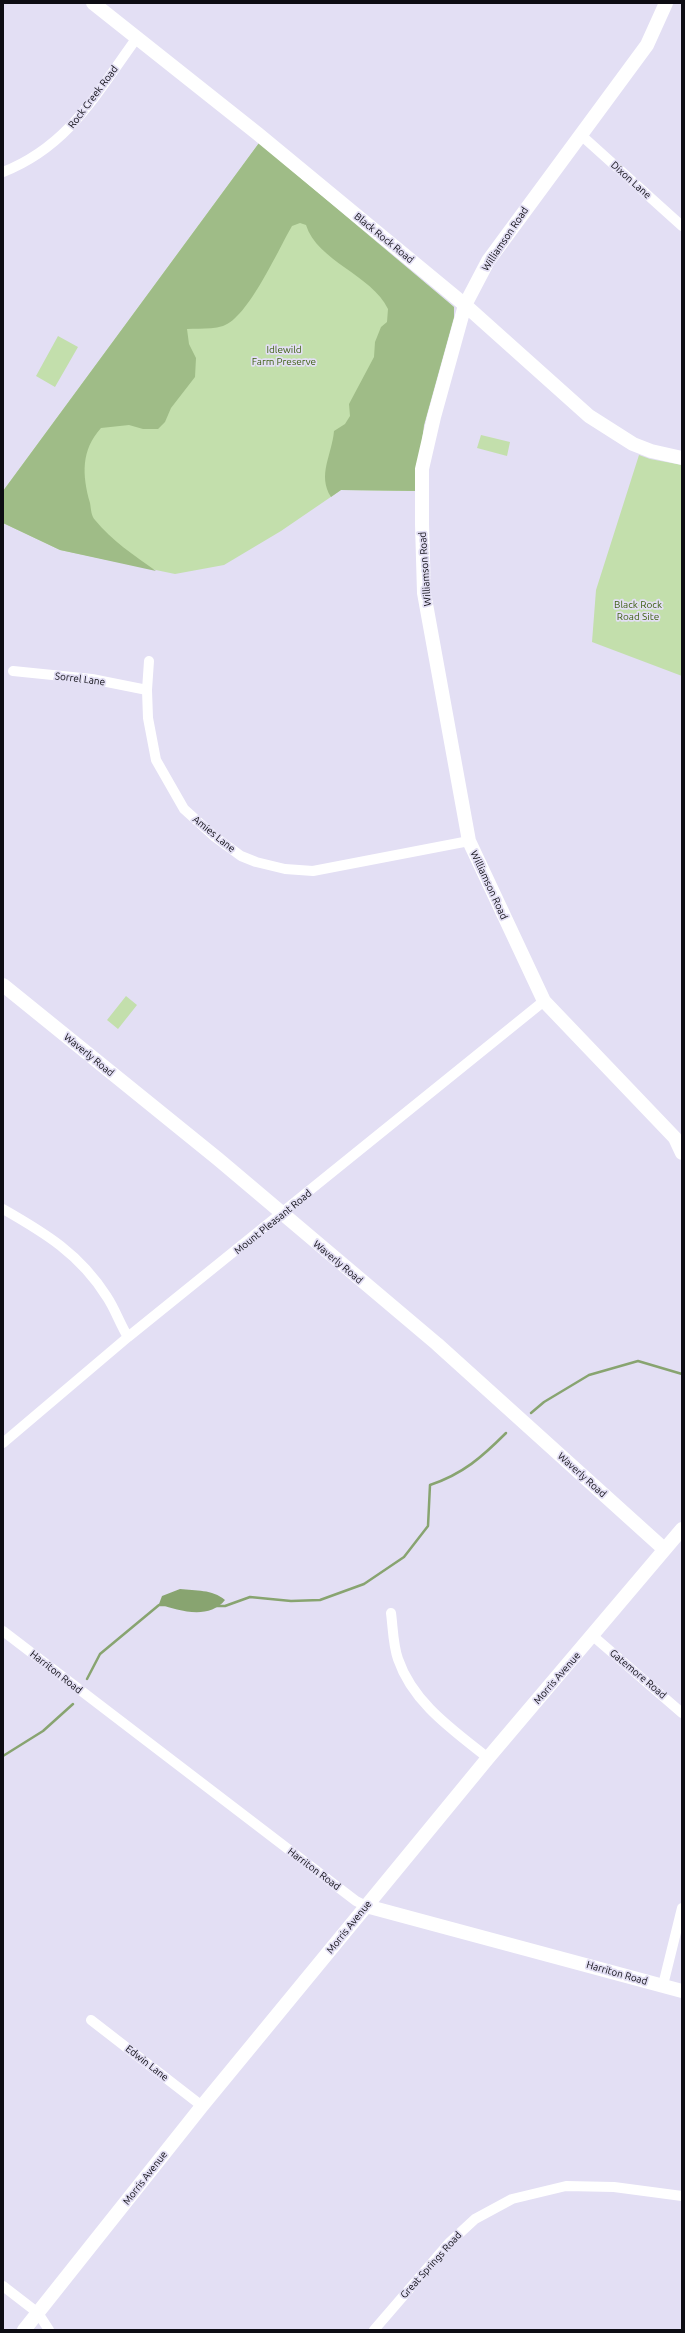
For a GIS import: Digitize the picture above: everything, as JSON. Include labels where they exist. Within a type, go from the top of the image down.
[{"type":"street","name":"Black Rock Road","points":[[93,3],[136,39],[258,134],[465,305],[566,396],[606,428],[651,451],[682,458]]},
{"type":"street","name":"Williamson Road","points":[[666,3],[647,45],[488,261],[465,305],[434,417],[422,469],[422,524],[424,593],[469,841],[544,1001],[675,1138],[682,1153]]},
{"type":"street","name":"Rock Creek Road","points":[[3,172],[24,164],[48,149],[72,126],[136,39]]},
{"type":"street","name":"Dixon Lane","points":[[581,135],[682,226]]},
{"type":"street","name":"Amies Lane","points":[[149,661],[147,690],[148,718],[156,760],[184,809],[215,837],[241,856],[256,862],[285,869],[313,871],[469,841]]},
{"type":"street","name":"Sorrel Lane","points":[[13,671],[92,679],[147,690]]},
{"type":"street","name":"Waverly Road","points":[[3,985],[218,1159],[459,1363],[664,1549]]},
{"type":"street","name":"Mount Pleasant Road","points":[[3,1443],[128,1337],[544,1001]]},
{"type":"street","points":[[3,1209],[56,1240],[86,1268],[107,1297],[128,1337]]},
{"type":"street","name":"Morris Avenue","points":[[24,2330],[202,2106],[366,1906],[488,1758],[593,1636],[682,1529]]},
{"type":"street","points":[[391,1613],[398,1659],[419,1697],[436,1717],[488,1758]]},
{"type":"street","name":"Harriton Road","points":[[3,1631],[197,1782],[356,1901],[366,1906],[682,1991]]},
{"type":"street","name":"Gatemore Road","points":[[593,1636],[682,1713]]},
{"type":"street","points":[[663,1985],[682,1908]]},
{"type":"street","name":"Edwin Lane","points":[[91,2020],[202,2106]]},
{"type":"street","name":"Great Springs Road","points":[[374,2330],[449,2243],[475,2219],[512,2199],[566,2186],[614,2187],[682,2196]]},
{"type":"street","points":[[3,2286],[38,2313],[49,2330]]},
{"type":"green space","name":"Idlewild Farm Preserve","points":[[259,143],[454,307],[454,317],[424,425],[415,491],[341,490],[281,531],[224,565],[175,574],[60,550],[3,523],[3,491]]},
{"type":"green space","points":[[58,336],[78,347],[55,387],[36,376]]},
{"type":"green space","points":[[481,435],[510,442],[507,456],[477,448]]},
{"type":"green space","name":"Black Rock Road Site","points":[[639,455],[650,459],[682,465],[682,676],[592,642],[596,590]]},
{"type":"green space","points":[[126,996],[137,1005],[118,1029],[107,1020]]},
{"type":"shaded area","points":[[259,143],[454,307],[454,317],[424,425],[415,491],[341,490],[331,497],[327,489],[325,473],[334,431],[345,424],[350,416],[349,404],[374,357],[375,342],[381,327],[387,322],[388,309],[380,297],[370,287],[321,249],[312,238],[306,225],[300,223],[292,226],[262,282],[233,320],[223,326],[218,327],[187,329],[189,344],[196,358],[195,377],[171,408],[165,422],[158,429],[143,429],[129,425],[101,428],[94,436],[90,445],[85,463],[85,473],[87,493],[94,518],[116,541],[156,571],[60,550],[3,523],[3,491]]},
{"type":"shaded area","points":[[180,1589],[209,1592],[220,1596],[225,1600],[211,1610],[202,1612],[184,1611],[159,1604],[162,1596]]},
{"type":"waterway","points":[[531,1413],[544,1402],[589,1375],[638,1361],[682,1374]]},
{"type":"waterway","points":[[216,1606],[225,1606],[250,1597],[291,1601],[320,1600],[364,1584],[404,1557],[428,1526],[430,1485],[452,1476],[471,1464],[489,1450],[506,1433]]},
{"type":"waterway","points":[[87,1679],[100,1654],[159,1605],[165,1605]]},
{"type":"waterway","points":[[3,1756],[43,1731],[73,1704]]}]
